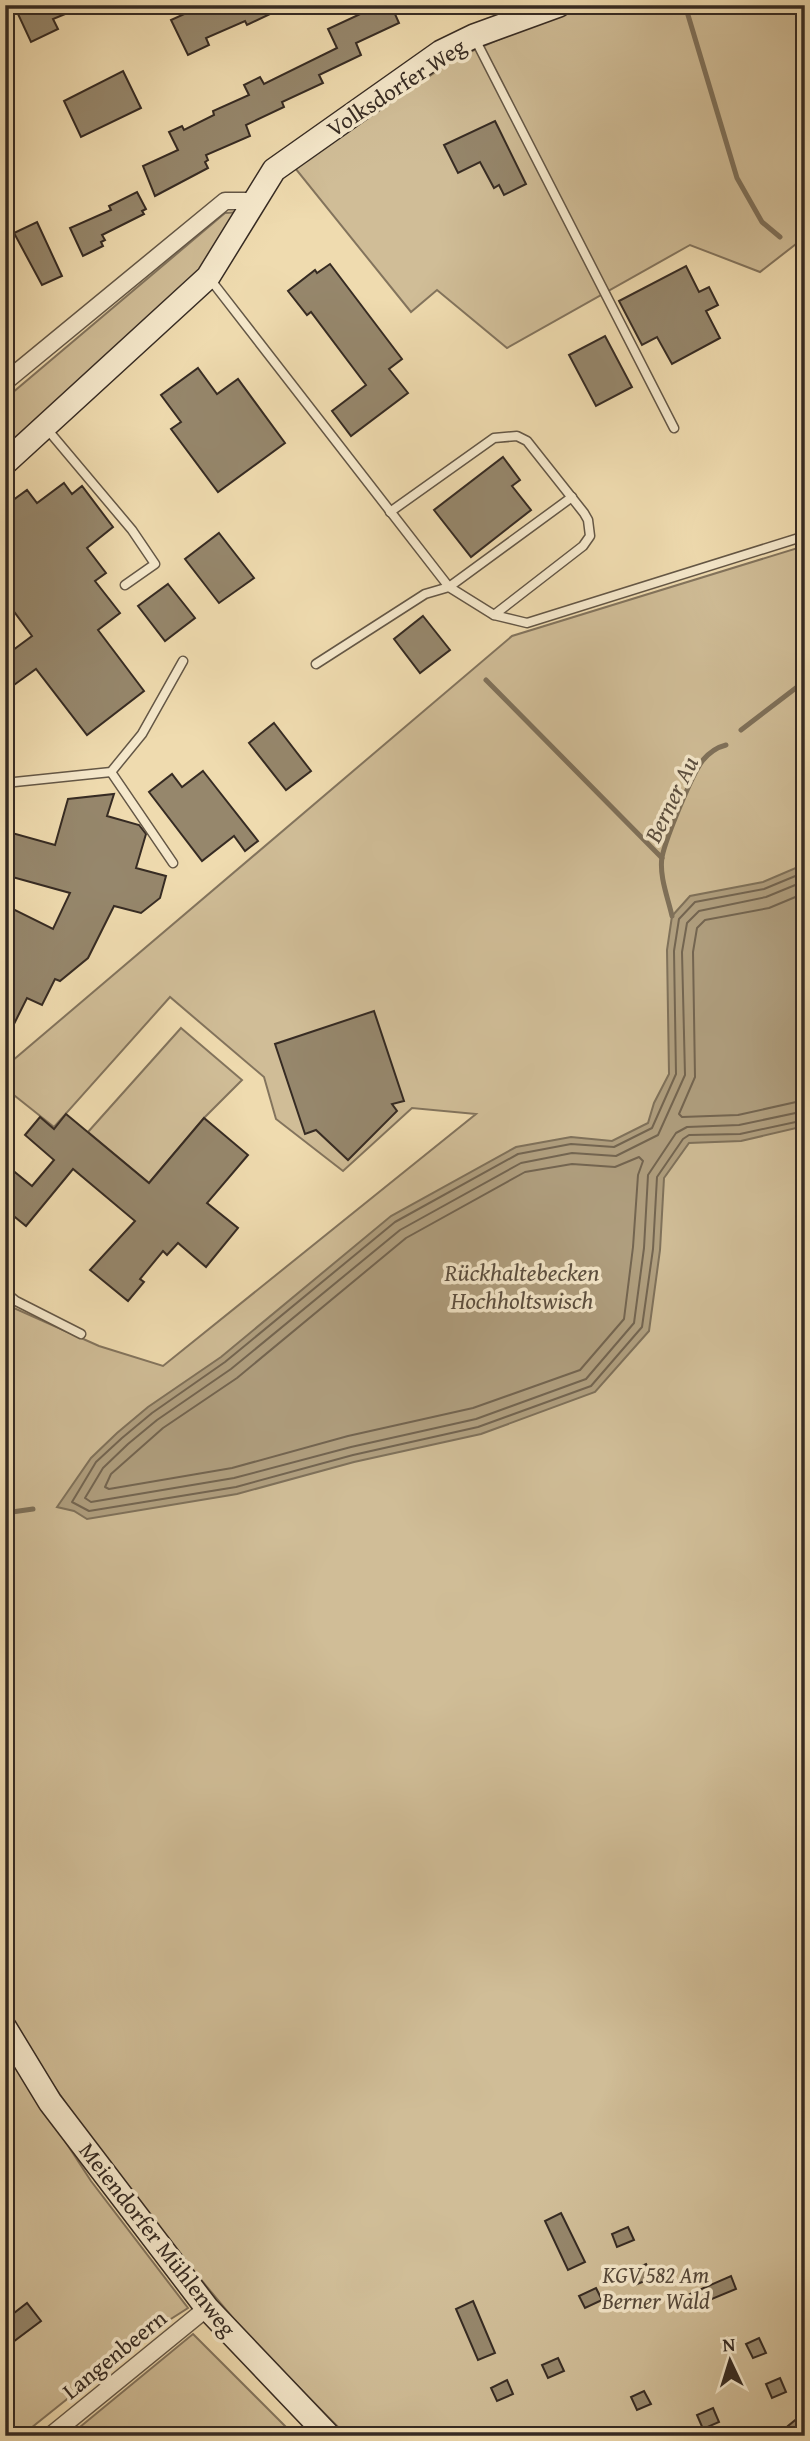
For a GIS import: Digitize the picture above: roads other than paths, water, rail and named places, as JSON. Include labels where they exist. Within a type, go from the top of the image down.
[{"type":"street","name":"Volksdorfer Weg","points":[[5,463],[208,277],[274,170],[441,52],[548,7]]},
{"type":"street","points":[[5,383],[225,201],[256,201]]},
{"type":"street","name":"Meiendorfer Mühlenweg","points":[[5,2028],[50,2102],[207,2308],[330,2436]]},
{"type":"street","name":"Langenbeern","points":[[50,2436],[207,2308]]},
{"type":"lane","points":[[474,36],[674,428]]},
{"type":"lane","points":[[208,277],[449,587],[494,615],[527,622],[805,536]]},
{"type":"lane","points":[[45,427],[132,530],[155,564],[125,584]]},
{"type":"lane","points":[[390,512],[483,444],[503,436],[517,436],[527,441],[588,520],[590,536],[583,546],[494,615]]},
{"type":"lane","points":[[316,664],[425,594],[449,587],[572,497]]},
{"type":"lane","points":[[5,783],[111,772],[142,734],[183,661]]},
{"type":"lane","points":[[111,772],[173,863]]},
{"type":"lane","points":[[5,1292],[16,1301],[81,1334]]},
{"type":"water","name":"Rückhaltebecken Hochholtswisch","points":[[805,864],[805,1126],[741,1141],[689,1143],[664,1178],[660,1250],[649,1331],[595,1392],[481,1434],[354,1462],[237,1494],[87,1519],[74,1511],[57,1507],[91,1458],[117,1433],[148,1407],[221,1357],[391,1216],[516,1147],[571,1137],[612,1141],[648,1123],[654,1103],[669,1074],[667,950],[672,916],[690,896],[763,882]]},
{"type":"waterway","points":[[685,5],[737,178],[762,222],[780,237]]},
{"type":"waterway","points":[[486,680],[662,858]]},
{"type":"waterway","name":"Berner Au","points":[[741,730],[805,681]]},
{"type":"waterway","name":"Berner Au","points":[[672,916],[662,872],[664,848],[698,767],[711,753],[726,745]]},
{"type":"waterway","name":"Berner Au","points":[[5,1513],[33,1509]]},
{"type":"park label","name":"KGV 582 Am Berner Wald","points":[[656,2287]]}]
